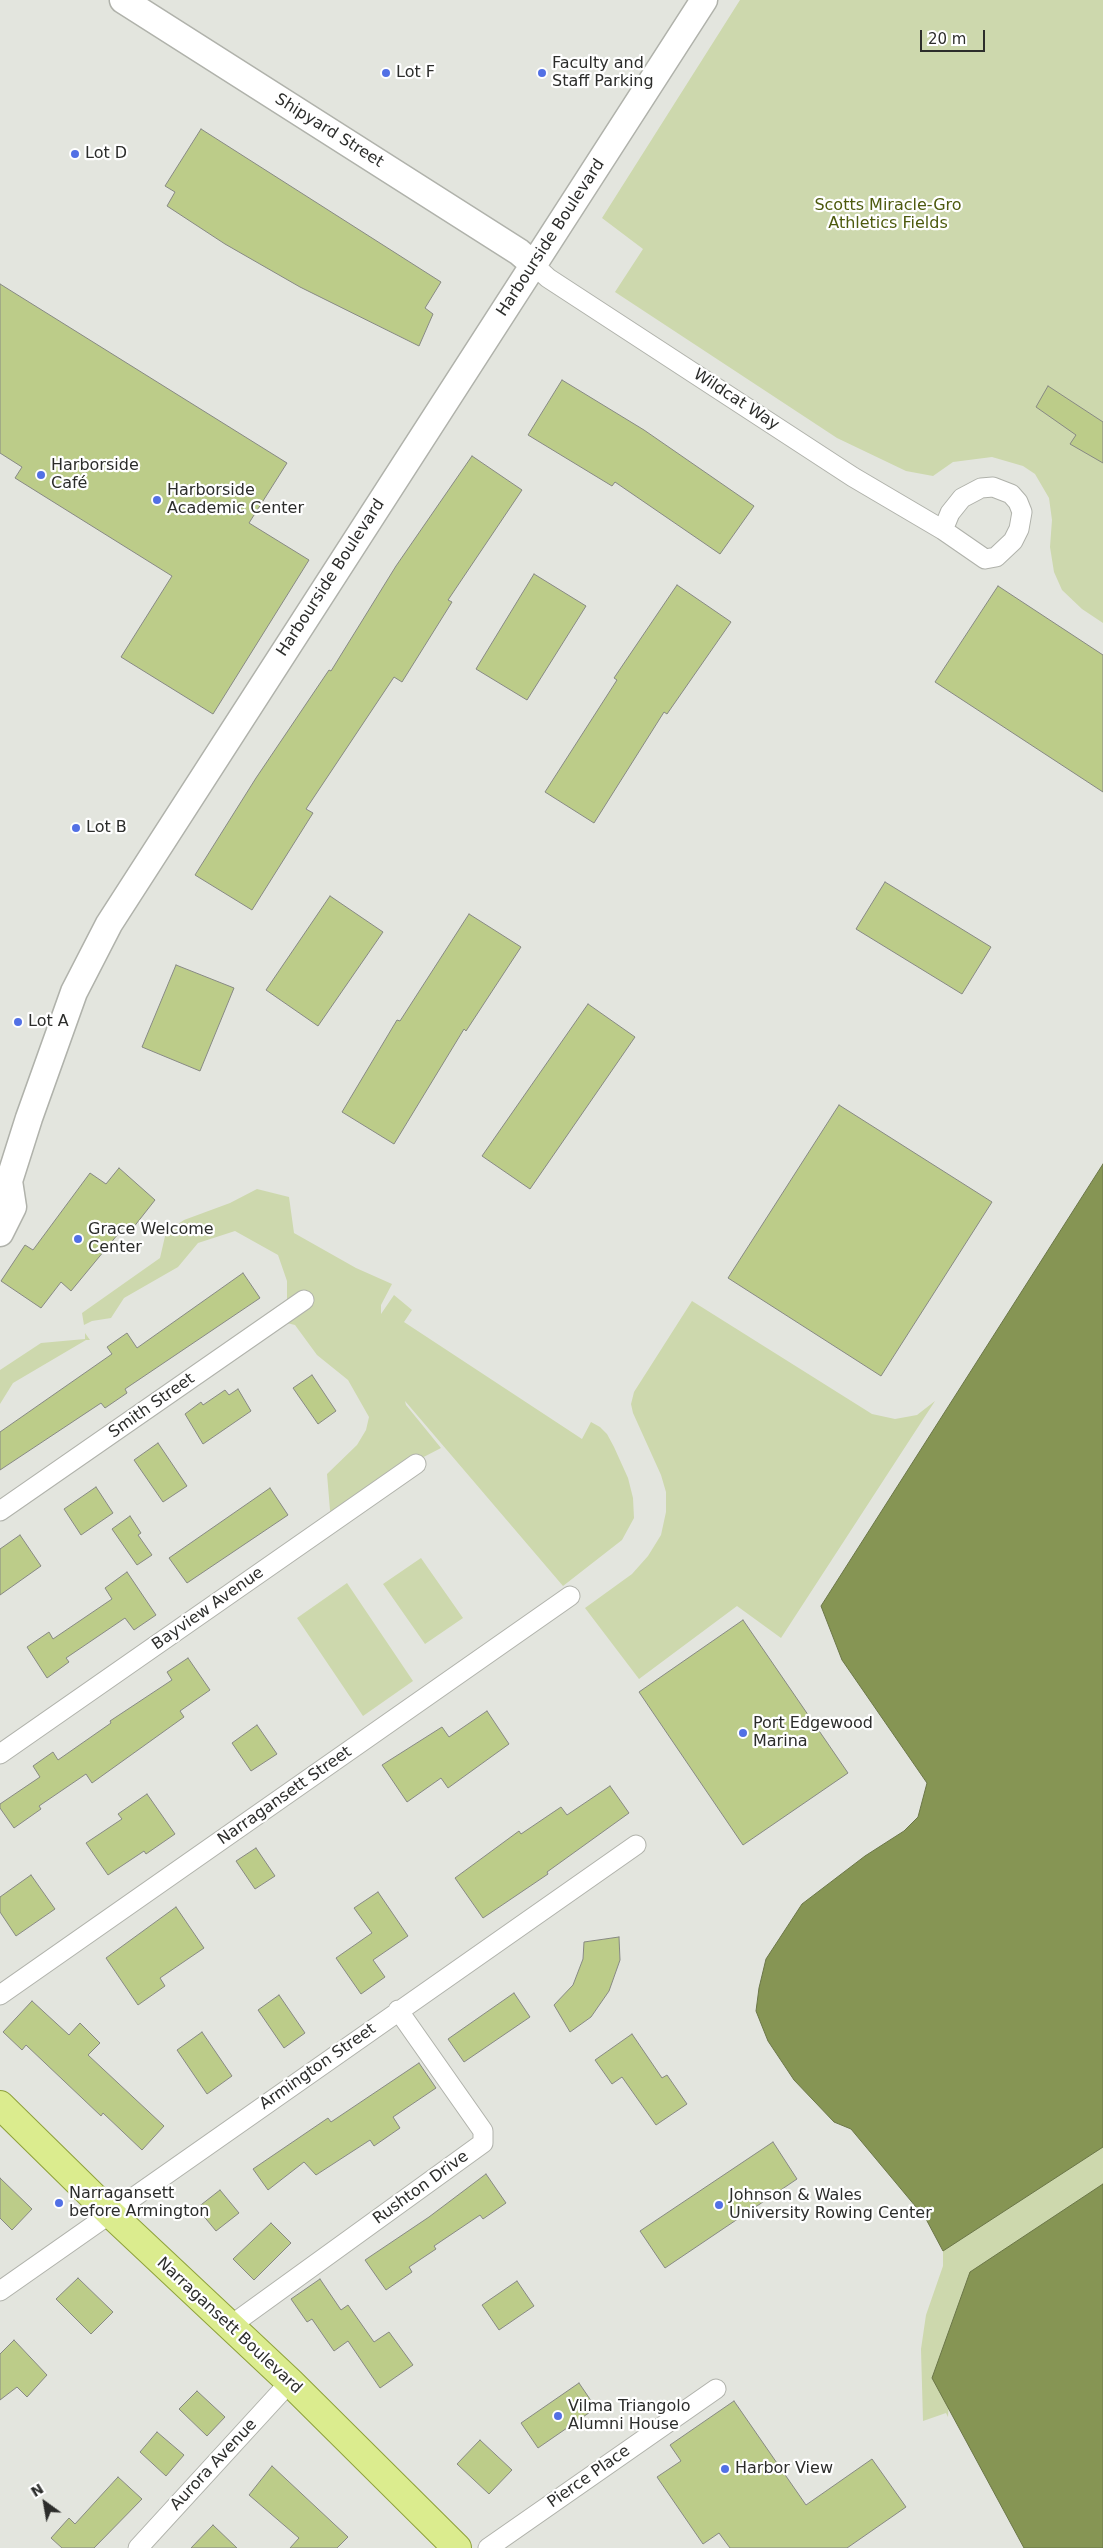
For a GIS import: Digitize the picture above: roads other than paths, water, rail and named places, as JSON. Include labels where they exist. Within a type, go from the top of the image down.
[{"type":"main road","name":"Narragansett Boulevard","points":[[0,2105],[111,2214],[290,2382],[457,2548]]},
{"type":"street","name":"Shipyard Street","points":[[123,0],[519,252],[534,265]]},
{"type":"street","name":"Harbourside Boulevard","points":[[0,1233],[13,1207],[4,1185],[74,992],[109,924],[704,0]]},
{"type":"street","name":"Wildcat Way","points":[[534,265],[548,278],[853,477],[942,530]]},
{"type":"street","name":"Smith Street","points":[[0,1511],[304,1300]]},
{"type":"street","name":"Bayview Avenue","points":[[0,1754],[416,1464]]},
{"type":"street","name":"Narragansett Street","points":[[0,1995],[570,1596]]},
{"type":"street","name":"Armington Street","points":[[0,2291],[398,2010],[636,1845]]},
{"type":"street","name":"Rushton Drive","points":[[230,2326],[483,2143],[483,2131],[398,2010]]},
{"type":"street","name":"Aurora Avenue","points":[[138,2548],[290,2382]]},
{"type":"street","name":"Pierce Place","points":[[488,2548],[716,2389]]},
{"type":"place","name":"Lot F","points":[[386,73]]},
{"type":"place","name":"Faculty and Staff Parking","points":[[542,73]]},
{"type":"place","name":"Lot D","points":[[75,154]]},
{"type":"place","name":"Harborside Café","points":[[41,475]]},
{"type":"place","name":"Harborside Academic Center","points":[[157,500]]},
{"type":"place","name":"Lot B","points":[[76,828]]},
{"type":"place","name":"Lot A","points":[[18,1022]]},
{"type":"place","name":"Grace Welcome Center","points":[[78,1239]]},
{"type":"place","name":"Port Edgewood Marina","points":[[743,1733]]},
{"type":"place","name":"Narragansett before Armington","points":[[59,2203]]},
{"type":"place","name":"Johnson & Wales University Rowing Center","points":[[719,2205]]},
{"type":"place","name":"Vilma Triangolo Alumni House","points":[[558,2416]]},
{"type":"place","name":"Harbor View","points":[[725,2469]]},
{"type":"park label","name":"Scotts Miracle-Gro Athletics Fields","points":[[888,215]]}]
